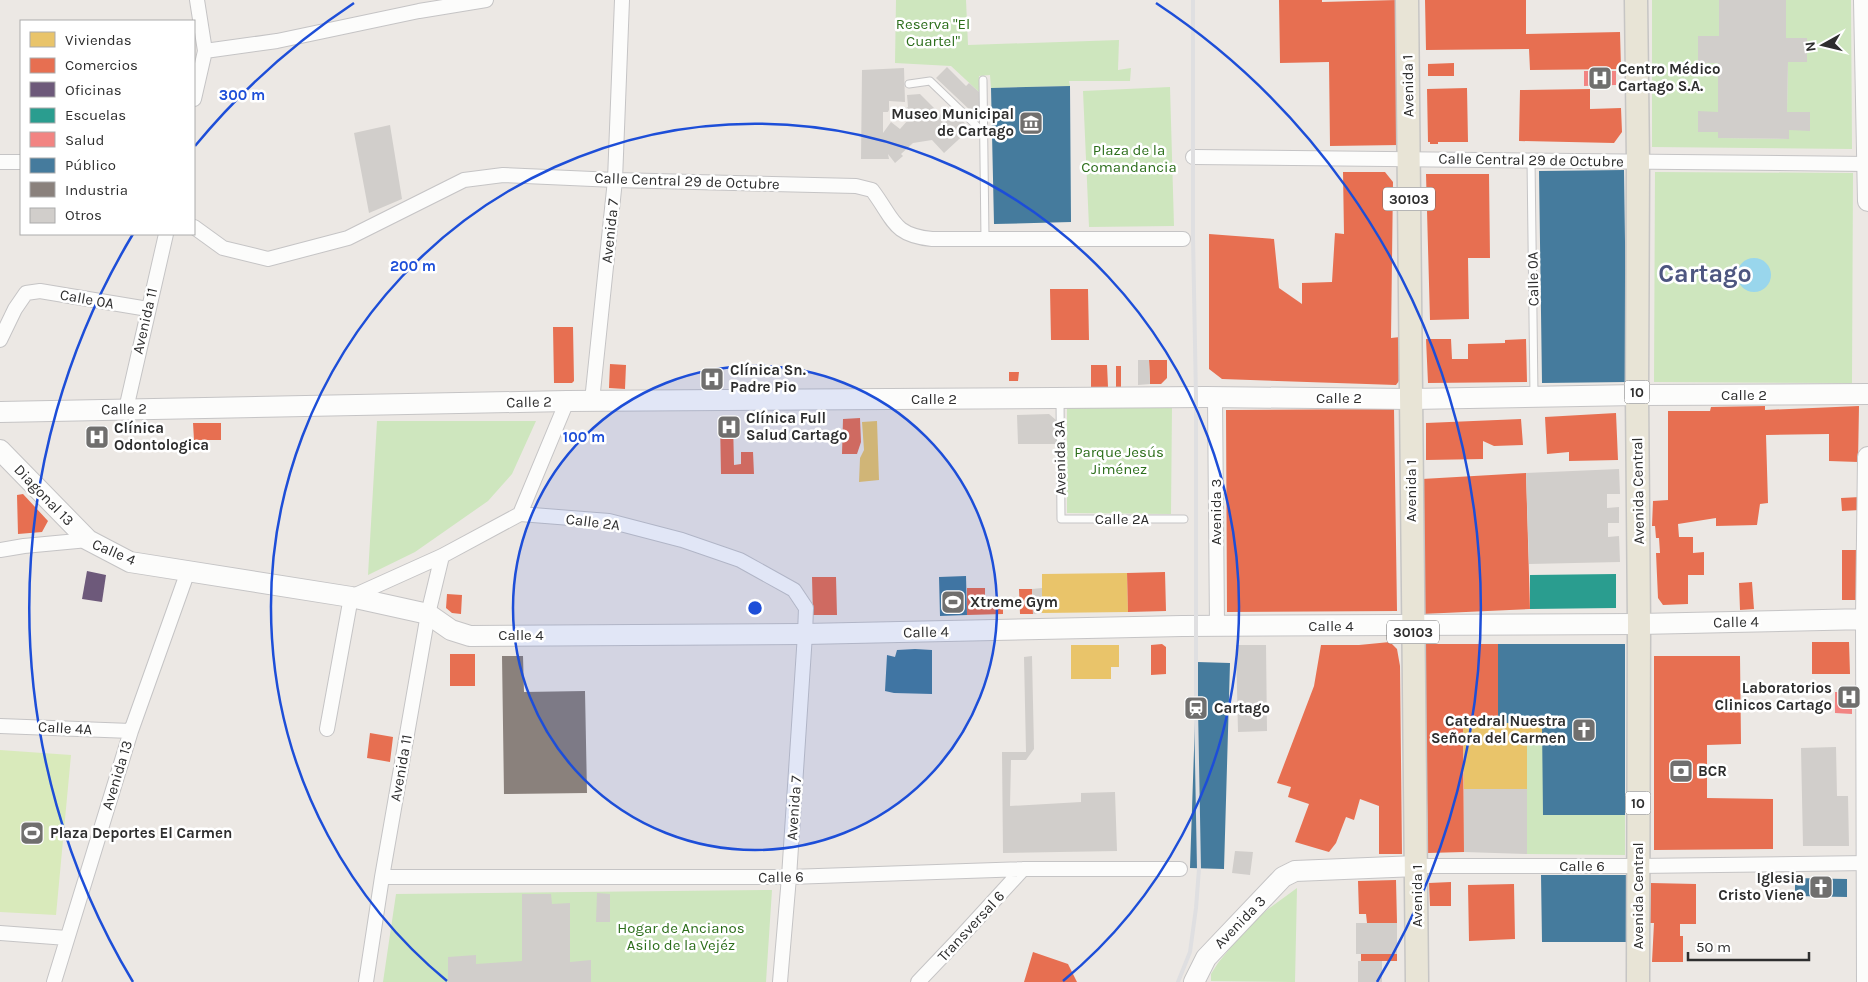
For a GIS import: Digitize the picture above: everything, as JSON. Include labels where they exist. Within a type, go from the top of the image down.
[{"type":"main road","name":"Avenida 1","points":[[1407,0],[1417,982]]},
{"type":"main road","name":"Avenida Central","points":[[1636,0],[1639,624],[1638,982]]},
{"type":"street","points":[[195,95],[205,51],[197,0]]},
{"type":"street","points":[[205,51],[277,41],[444,4],[486,0]]},
{"type":"street","name":"Avenida 7","points":[[592,401],[615,180],[622,0]]},
{"type":"street","points":[[1864,0],[1868,201]]},
{"type":"street","name":"Calle Central 29 de Octubre","points":[[1193,157],[1868,164]]},
{"type":"street","points":[[0,162],[20,162]]},
{"type":"street","name":"Calle Central 29 de Octubre","points":[[195,228],[223,248],[268,259],[348,238],[464,180],[503,174],[615,180],[856,186],[872,190],[900,230],[914,237],[932,239],[1182,238]]},
{"type":"street","name":"Avenida 11","points":[[126,409],[166,235]]},
{"type":"street","name":"Calle 0A","points":[[0,340],[26,293],[40,291],[148,309]]},
{"type":"street","name":"Calle 2","points":[[0,412],[567,401],[1060,398],[1411,399],[1637,395],[1868,394]]},
{"type":"street","name":"Avenida 3","points":[[1215,398],[1217,626]]},
{"type":"street","points":[[327,729],[351,597],[442,556],[520,514],[567,401]]},
{"type":"street","name":"Diagonal 13","points":[[0,450],[88,540]]},
{"type":"street","points":[[1867,982],[1868,457]]},
{"type":"street","name":"Calle 2A","points":[[520,514],[609,521],[682,540],[740,560],[794,590],[806,608],[805,634]]},
{"type":"street","name":"Calle 4","points":[[0,550],[88,540],[130,562],[351,597],[428,614],[451,630],[470,636],[805,634],[1217,626],[1639,624],[1867,619]]},
{"type":"street","name":"Avenida 11","points":[[366,982],[382,877],[428,614],[442,556]]},
{"type":"street","name":"Avenida 13","points":[[53,981],[131,732],[188,571]]},
{"type":"street","name":"Avenida 7","points":[[780,982],[805,634]]},
{"type":"street","name":"Calle 4A","points":[[0,726],[131,732]]},
{"type":"street","name":"Calle 6","points":[[1295,871],[1417,866],[1867,863]]},
{"type":"street","name":"Calle 6","points":[[382,877],[789,877],[1023,869],[1180,869]]},
{"type":"street","name":"Transversal 6","points":[[918,982],[1023,869]]},
{"type":"street","name":"Avenida 3","points":[[1194,982],[1206,958],[1283,877],[1295,871]]},
{"type":"street","points":[[0,933],[67,938]]},
{"type":"lane","points":[[983,80],[985,239]]},
{"type":"lane","points":[[909,84],[930,81],[983,132]]},
{"type":"lane","name":"Calle 0A","points":[[1532,160],[1534,398]]},
{"type":"lane","name":"Avenida 3A","points":[[1060,398],[1061,519]]},
{"type":"lane","name":"Calle 2A","points":[[1061,519],[1184,519]]},
{"type":"green space","name":"Reserva \"El Cuartel\"","points":[[896,0],[966,0],[968,45],[1119,40],[1118,70],[1131,68],[1130,81],[1069,81],[1070,86],[991,88],[990,75],[979,76],[979,92],[951,66],[895,63]]},
{"type":"green space","points":[[1652,0],[1719,0],[1719,36],[1698,37],[1698,63],[1718,63],[1718,112],[1698,112],[1698,132],[1718,132],[1718,138],[1789,139],[1789,130],[1810,130],[1809,112],[1787,112],[1788,62],[1807,62],[1807,39],[1786,38],[1786,0],[1851,0],[1852,149],[1652,147]]},
{"type":"green space","name":"Plaza de la Comandancia","points":[[1170,87],[1174,226],[1089,227],[1083,91]]},
{"type":"green space","points":[[1655,172],[1853,173],[1852,383],[1654,382]]},
{"type":"green space","name":"Parque Jesús Jiménez","points":[[1172,406],[1171,514],[1067,513],[1067,408]]},
{"type":"green space","points":[[377,421],[536,421],[512,474],[488,501],[415,552],[368,575]]},
{"type":"green space","points":[[1543,737],[1543,815],[1625,815],[1625,855],[1527,854],[1527,738]]},
{"type":"green space","name":"Plaza Deportes El Carmen","points":[[0,750],[71,755],[56,915],[0,912]]},
{"type":"green space","points":[[1297,888],[1295,982],[1211,981],[1211,974],[1218,963],[1248,926]]},
{"type":"green space","name":"Hogar de Ancianos Asilo de la Vejéz","points":[[772,890],[766,982],[383,982],[396,894]]},
{"type":"water","points":[[1754,258],[1766,263],[1771,275],[1766,287],[1754,292],[1742,287],[1737,275],[1742,263]]},
{"type":"building: Viviendas","points":[[877,421],[879,480],[859,482],[860,458],[864,450],[862,422]]},
{"type":"building: Viviendas","points":[[1127,573],[1128,612],[1042,613],[1042,574]]},
{"type":"building: Viviendas","points":[[1071,645],[1119,645],[1119,667],[1111,667],[1111,679],[1071,679]]},
{"type":"building: Viviendas","points":[[1463,723],[1542,723],[1543,737],[1527,737],[1527,789],[1464,789]]},
{"type":"building: Comercios","points":[[1279,0],[1322,0],[1322,2],[1397,0],[1400,145],[1330,146],[1329,62],[1280,63]]},
{"type":"building: Comercios","points":[[1425,0],[1526,0],[1526,34],[1620,32],[1621,69],[1530,70],[1529,49],[1426,50]]},
{"type":"building: Comercios","points":[[1454,63],[1454,76],[1428,76],[1428,64]]},
{"type":"building: Comercios","points":[[1467,88],[1468,142],[1438,142],[1438,144],[1430,144],[1428,142],[1427,89]]},
{"type":"building: Comercios","points":[[1590,89],[1590,109],[1621,108],[1622,132],[1614,143],[1519,141],[1520,90]]},
{"type":"building: Comercios","points":[[1343,172],[1385,172],[1393,182],[1391,338],[1400,337],[1402,377],[1396,385],[1222,379],[1209,369],[1209,234],[1274,239],[1279,288],[1302,304],[1302,283],[1332,282],[1335,233],[1344,234]]},
{"type":"building: Comercios","points":[[1426,174],[1489,174],[1490,258],[1468,258],[1469,319],[1430,320]]},
{"type":"building: Comercios","points":[[1050,289],[1088,289],[1089,340],[1051,340]]},
{"type":"building: Comercios","points":[[553,327],[573,327],[574,381],[572,383],[554,383]]},
{"type":"building: Comercios","points":[[1426,339],[1451,339],[1452,359],[1468,359],[1468,344],[1505,343],[1505,340],[1526,339],[1527,382],[1428,383]]},
{"type":"building: Comercios","points":[[1149,360],[1167,360],[1167,378],[1161,384],[1150,384]]},
{"type":"building: Comercios","points":[[610,364],[626,365],[625,389],[609,388]]},
{"type":"building: Comercios","points":[[1091,365],[1107,365],[1108,387],[1091,387]]},
{"type":"building: Comercios","points":[[1116,366],[1121,366],[1121,387],[1116,387]]},
{"type":"building: Comercios","points":[[1009,372],[1019,372],[1018,381],[1009,381]]},
{"type":"building: Comercios","points":[[1765,406],[1765,410],[1859,406],[1858,462],[1829,461],[1829,434],[1766,435],[1768,503],[1760,504],[1757,525],[1716,526],[1716,518],[1678,524],[1679,537],[1693,537],[1693,553],[1704,552],[1704,575],[1688,575],[1688,604],[1663,605],[1658,598],[1656,553],[1660,553],[1659,538],[1656,538],[1655,526],[1652,526],[1653,501],[1668,500],[1668,411],[1710,411],[1711,407]]},
{"type":"building: Comercios","points":[[1394,409],[1397,611],[1227,612],[1226,410]]},
{"type":"building: Comercios","points":[[1616,413],[1618,460],[1569,461],[1569,452],[1547,454],[1545,417]]},
{"type":"building: Comercios","points":[[860,418],[861,442],[857,454],[842,454],[843,419]]},
{"type":"building: Comercios","points":[[1521,419],[1523,445],[1494,446],[1483,441],[1483,459],[1426,460],[1426,423]]},
{"type":"building: Comercios","points":[[720,421],[733,421],[734,465],[741,464],[741,452],[753,452],[754,474],[721,474]]},
{"type":"building: Comercios","points":[[193,423],[221,423],[221,440],[194,440]]},
{"type":"building: Comercios","points":[[1526,473],[1530,609],[1422,614],[1422,479]]},
{"type":"building: Comercios","points":[[23,494],[48,521],[42,532],[18,534],[17,495]]},
{"type":"building: Comercios","points":[[1860,497],[1860,510],[1842,511],[1841,498]]},
{"type":"building: Comercios","points":[[1842,550],[1861,550],[1862,600],[1842,600]]},
{"type":"building: Comercios","points":[[1165,572],[1166,611],[1128,612],[1127,573]]},
{"type":"building: Comercios","points":[[812,577],[836,577],[837,615],[813,615]]},
{"type":"building: Comercios","points":[[1752,582],[1754,609],[1740,610],[1739,583]]},
{"type":"building: Comercios","points":[[967,588],[985,588],[985,600],[1003,600],[1003,614],[967,615]]},
{"type":"building: Comercios","points":[[1019,589],[1032,589],[1033,614],[1020,614]]},
{"type":"building: Comercios","points":[[447,594],[462,595],[461,614],[452,613],[446,608]]},
{"type":"building: Comercios","points":[[1390,642],[1397,649],[1400,666],[1402,854],[1379,854],[1379,806],[1360,799],[1354,820],[1346,817],[1336,843],[1329,852],[1295,842],[1309,804],[1288,797],[1291,787],[1277,783],[1314,686],[1321,645],[1359,645]]},
{"type":"building: Comercios","points":[[1812,642],[1849,642],[1850,674],[1812,674]]},
{"type":"building: Comercios","points":[[1162,644],[1166,647],[1166,674],[1151,675],[1151,645]]},
{"type":"building: Comercios","points":[[1424,644],[1498,644],[1498,723],[1463,723],[1464,852],[1428,853]]},
{"type":"building: Comercios","points":[[450,654],[475,654],[475,686],[450,686]]},
{"type":"building: Comercios","points":[[1654,656],[1740,656],[1741,744],[1707,745],[1707,798],[1773,799],[1773,849],[1654,850]]},
{"type":"building: Comercios","points":[[370,733],[393,737],[390,762],[367,758]]},
{"type":"building: Comercios","points":[[1396,880],[1397,923],[1367,923],[1366,914],[1359,914],[1358,881]]},
{"type":"building: Comercios","points":[[1451,882],[1451,906],[1430,906],[1429,883]]},
{"type":"building: Comercios","points":[[1651,883],[1696,884],[1696,924],[1680,924],[1680,936],[1683,936],[1683,962],[1652,962],[1654,923],[1650,923]]},
{"type":"building: Comercios","points":[[1514,884],[1515,939],[1469,941],[1468,885]]},
{"type":"building: Comercios","points":[[1033,952],[1068,964],[1077,982],[1024,982]]},
{"type":"building: Comercios","points":[[1361,954],[1397,954],[1397,961],[1361,961]]},
{"type":"building: Oficinas","points":[[87,571],[106,575],[102,602],[82,599]]},
{"type":"building: Escuelas","points":[[1616,574],[1616,608],[1530,609],[1530,575]]},
{"type":"building: Salud","name":"Centro Médico Cartago S.A.","points":[[1584,71],[1616,71],[1616,85],[1584,86]]},
{"type":"building: Salud","name":"Clínica Sn. Padre Pio","points":[[701,372],[722,372],[722,387],[702,387]]},
{"type":"building: Salud","name":"Clínica Odontologica","points":[[90,426],[103,426],[103,448],[90,448]]},
{"type":"building: Salud","points":[[1835,692],[1852,692],[1852,714],[1835,713]]},
{"type":"building: Público","name":"Museo Municipal de Cartago","points":[[1070,86],[1071,222],[994,224],[991,88]]},
{"type":"building: Público","points":[[1624,170],[1627,382],[1542,383],[1539,171]]},
{"type":"building: Público","name":"Xtreme Gym","points":[[966,576],[967,615],[940,616],[939,577]]},
{"type":"building: Público","name":"Catedral Nuestra Señora del Carmen","points":[[1498,644],[1625,644],[1625,815],[1543,815],[1542,723],[1498,723]]},
{"type":"building: Público","points":[[897,650],[932,650],[932,694],[885,691],[887,655],[895,657]]},
{"type":"building: Público","points":[[1197,662],[1230,663],[1224,869],[1190,868]]},
{"type":"building: Público","points":[[1541,875],[1626,875],[1626,942],[1542,942]]},
{"type":"building: Público","name":"Iglesia Cristo Viene","points":[[1795,878],[1847,879],[1847,897],[1795,896]]},
{"type":"building: Industria","points":[[502,656],[523,656],[524,692],[585,691],[587,793],[504,794]]},
{"type":"building: Otros","points":[[1719,0],[1786,0],[1786,38],[1807,38],[1807,62],[1788,62],[1787,112],[1810,112],[1810,131],[1789,130],[1789,139],[1718,138],[1718,132],[1698,132],[1698,111],[1718,112],[1718,63],[1698,63],[1698,36],[1719,36]]},
{"type":"building: Otros","points":[[947,67],[966,86],[969,83],[979,92],[980,110],[972,112],[936,78]]},
{"type":"building: Otros","points":[[904,68],[905,102],[889,101],[888,112],[883,112],[883,133],[891,122],[900,129],[908,120],[900,112],[908,107],[907,95],[920,94],[942,116],[951,108],[970,129],[944,153],[932,140],[913,143],[901,154],[903,156],[895,163],[888,154],[889,159],[861,159],[862,70]]},
{"type":"building: Otros","points":[[390,125],[402,199],[369,213],[354,133]]},
{"type":"building: Otros","points":[[1138,360],[1149,360],[1150,384],[1138,385]]},
{"type":"building: Otros","points":[[1049,414],[1056,420],[1056,444],[1018,444],[1017,415]]},
{"type":"building: Otros","points":[[1619,469],[1620,494],[1607,494],[1607,508],[1619,507],[1619,523],[1608,523],[1608,537],[1619,536],[1620,562],[1529,564],[1526,473]]},
{"type":"building: Otros","points":[[1042,588],[1042,613],[1033,614],[1032,589]]},
{"type":"building: Otros","points":[[1236,645],[1266,645],[1267,731],[1238,732]]},
{"type":"building: Otros","points":[[1032,656],[1034,749],[1026,760],[1011,760],[1010,806],[1081,802],[1081,793],[1115,792],[1117,851],[1003,853],[1002,752],[1026,752],[1024,657]]},
{"type":"building: Otros","points":[[1836,747],[1837,796],[1848,796],[1849,846],[1803,846],[1801,748]]},
{"type":"building: Otros","points":[[1464,789],[1527,789],[1527,854],[1464,852]]},
{"type":"building: Otros","points":[[1235,851],[1253,852],[1250,875],[1232,873]]},
{"type":"building: Otros","points":[[597,893],[610,894],[610,922],[596,922]]},
{"type":"building: Otros","points":[[522,894],[551,894],[552,904],[570,903],[570,962],[591,960],[591,982],[448,982],[448,957],[476,955],[476,964],[522,961]]},
{"type":"building: Otros","points":[[1356,923],[1397,923],[1397,954],[1356,954]]},
{"type":"building: Otros","points":[[1358,961],[1382,961],[1382,982],[1358,982]]},
{"type":"railway","points":[[1178,982],[1190,952],[1199,869],[1196,708],[1193,0]]},
{"type":"place","name":"Centro Médico Cartago S.A.","points":[[1600,78]]},
{"type":"place","name":"Museo Municipal de Cartago","points":[[1031,123]]},
{"type":"place","name":"Clínica Sn. Padre Pio","points":[[712,379]]},
{"type":"place","name":"Clínica Full Salud Cartago","points":[[729,427]]},
{"type":"place","name":"Clínica Odontologica","points":[[97,437]]},
{"type":"place","name":"Xtreme Gym","points":[[953,602]]},
{"type":"place","name":"Laboratorios Clinicos Cartago","points":[[1849,697]]},
{"type":"place","name":"Cartago","points":[[1196,708]]},
{"type":"place","name":"Catedral Nuestra Señora del Carmen","points":[[1584,730]]},
{"type":"place","name":"BCR","points":[[1681,771]]},
{"type":"place","name":"Plaza Deportes El Carmen","points":[[32,833]]},
{"type":"place","name":"Iglesia Cristo Viene","points":[[1821,887]]},
{"type":"district","name":"Cartago","points":[[1705,273]]}]
